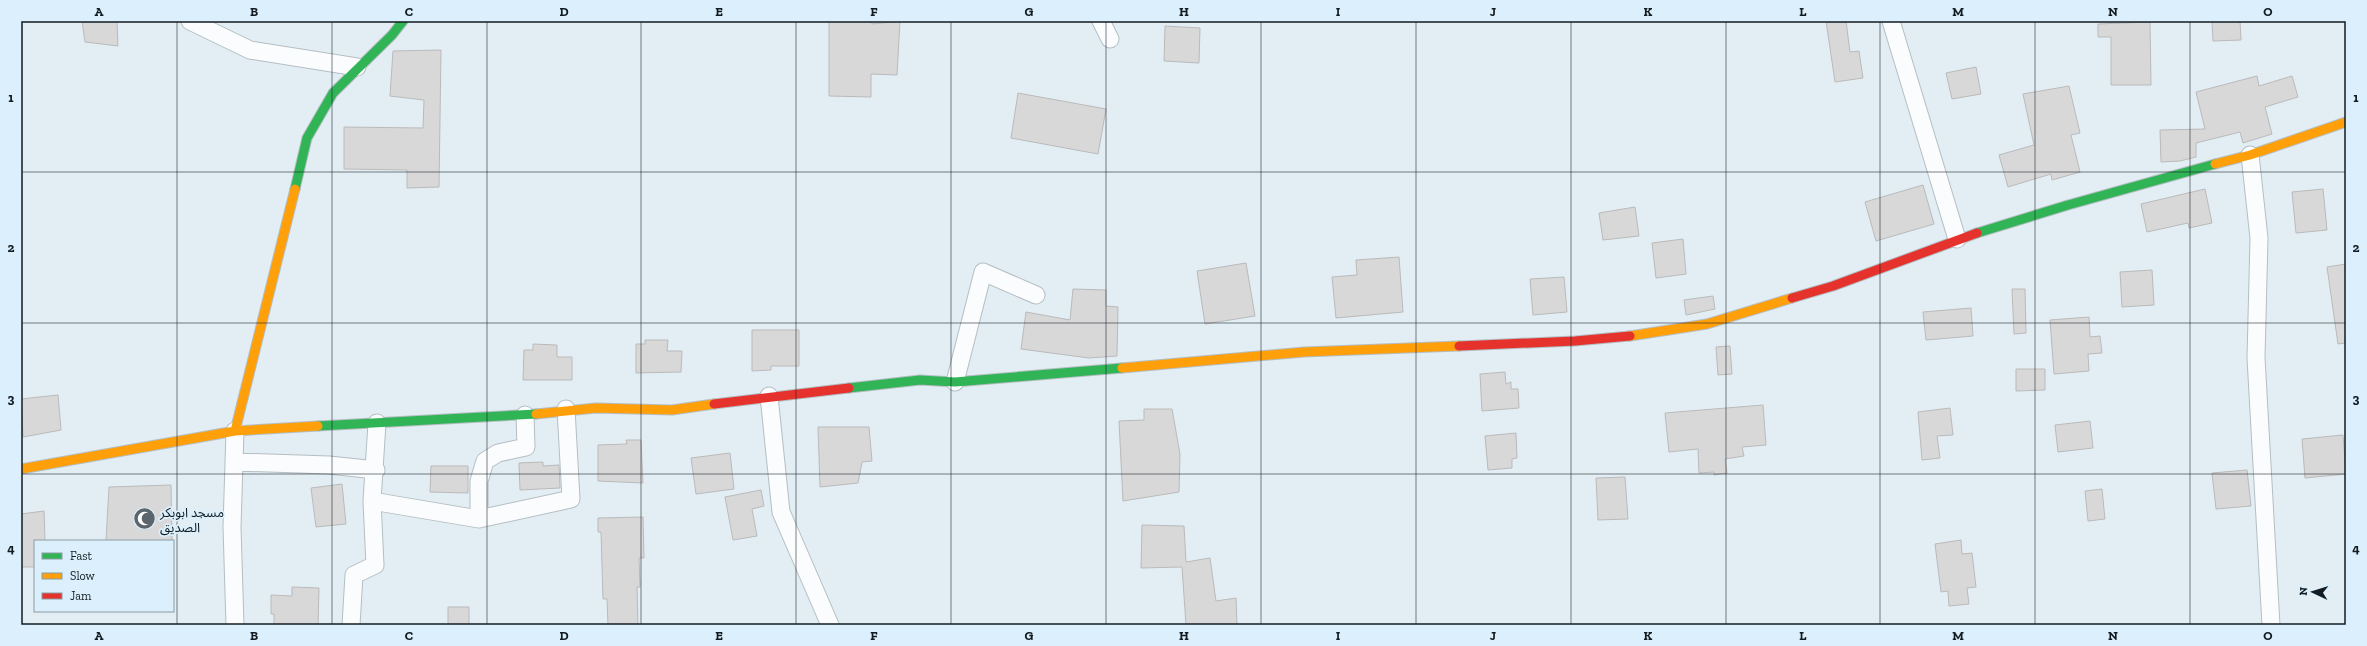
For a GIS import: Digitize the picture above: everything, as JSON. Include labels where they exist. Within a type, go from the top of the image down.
[{"type":"street","points":[[190,21],[250,50],[357,67]]},
{"type":"street","points":[[235,625],[232,527],[235,431],[307,138],[333,93],[357,67],[392,35],[403,21]]},
{"type":"street","points":[[1101,21],[1110,39]]},
{"type":"street","points":[[1891,21],[1957,239]]},
{"type":"street","points":[[21,469],[235,431],[525,415],[566,409],[672,410],[769,396],[920,380],[955,382],[1296,352],[1575,340],[1650,334],[1707,324],[1833,286],[1957,239],[2068,205],[2250,155],[2346,122]]},
{"type":"street","points":[[2250,155],[2259,238],[2256,358],[2271,625]]},
{"type":"street","points":[[955,382],[983,272],[1036,295]]},
{"type":"street","points":[[769,396],[781,512],[830,625]]},
{"type":"street","points":[[372,501],[479,519],[571,499],[566,409]]},
{"type":"street","points":[[479,519],[479,481],[485,460],[498,453],[526,447],[525,415]]},
{"type":"street","points":[[351,625],[354,575],[375,564],[372,501],[376,470],[377,424]]},
{"type":"street","points":[[235,462],[329,465],[376,470]]},
{"type":"building","points":[[82,21],[117,21],[118,46],[85,42]]},
{"type":"building","points":[[829,21],[872,21],[872,24],[900,21],[897,75],[871,74],[871,97],[829,96]]},
{"type":"building","points":[[1826,21],[1846,21],[1850,52],[1859,51],[1863,78],[1835,82]]},
{"type":"building","points":[[2212,21],[2240,21],[2241,40],[2213,41]]},
{"type":"building","points":[[2150,22],[2151,85],[2111,85],[2111,37],[2098,37],[2098,24]]},
{"type":"building","points":[[1165,26],[1200,28],[1199,63],[1164,61]]},
{"type":"building","points":[[441,50],[439,187],[407,188],[407,170],[344,169],[344,127],[423,128],[424,100],[390,96],[393,51]]},
{"type":"building","points":[[1976,67],[1981,94],[1952,99],[1946,73]]},
{"type":"building","points":[[2257,76],[2259,86],[2292,76],[2298,97],[2265,107],[2272,134],[2243,143],[2240,132],[2196,143],[2196,157],[2180,161],[2161,162],[2160,130],[2205,129],[2196,92]]},
{"type":"building","points":[[2069,86],[2080,133],[2071,135],[2080,172],[2052,180],[2051,174],[2008,187],[1999,155],[2034,145],[2023,94]]},
{"type":"building","points":[[1018,93],[1106,109],[1098,154],[1011,138]]},
{"type":"building","points":[[1923,185],[1934,224],[1876,241],[1865,202]]},
{"type":"building","points":[[2205,189],[2212,223],[2189,228],[2188,223],[2147,232],[2141,204]]},
{"type":"building","points":[[2323,189],[2327,230],[2296,233],[2292,192]]},
{"type":"building","points":[[1635,207],[1639,236],[1603,240],[1599,213]]},
{"type":"building","points":[[1683,239],[1686,274],[1656,278],[1652,243]]},
{"type":"building","points":[[1399,257],[1403,312],[1336,318],[1332,277],[1357,275],[1356,260]]},
{"type":"building","points":[[1246,263],[1255,316],[1205,324],[1197,271]]},
{"type":"building","points":[[2346,264],[2346,343],[2338,344],[2327,267]]},
{"type":"building","points":[[2152,270],[2154,305],[2122,307],[2120,272]]},
{"type":"building","points":[[1564,277],[1567,312],[1533,315],[1530,279]]},
{"type":"building","points":[[1073,289],[1106,290],[1106,306],[1118,307],[1117,356],[1089,358],[1021,349],[1026,312],[1070,320]]},
{"type":"building","points":[[2012,289],[2025,289],[2026,333],[2014,334]]},
{"type":"building","points":[[1713,296],[1715,309],[1686,315],[1684,300]]},
{"type":"building","points":[[1971,308],[1973,336],[1926,340],[1923,312]]},
{"type":"building","points":[[2089,317],[2090,337],[2100,336],[2102,353],[2088,354],[2089,371],[2054,374],[2050,320]]},
{"type":"building","points":[[752,330],[799,330],[799,366],[771,366],[771,370],[752,371]]},
{"type":"building","points":[[645,340],[668,340],[667,351],[682,351],[681,372],[636,373],[636,344],[645,344]]},
{"type":"building","points":[[533,344],[557,345],[557,357],[572,357],[572,380],[523,380],[524,350],[533,350]]},
{"type":"building","points":[[1730,346],[1732,374],[1718,375],[1716,347]]},
{"type":"building","points":[[2016,369],[2045,369],[2045,390],[2016,391]]},
{"type":"building","points":[[1505,372],[1506,384],[1511,382],[1511,389],[1518,389],[1519,408],[1482,411],[1480,374]]},
{"type":"building","points":[[58,395],[61,430],[23,437],[21,399]]},
{"type":"building","points":[[1763,405],[1766,445],[1742,447],[1744,456],[1725,459],[1727,473],[1714,475],[1714,472],[1699,473],[1698,449],[1669,452],[1665,413]]},
{"type":"building","points":[[1950,408],[1953,435],[1937,436],[1940,458],[1922,460],[1918,412]]},
{"type":"building","points":[[1144,409],[1172,409],[1180,454],[1179,492],[1123,501],[1119,421],[1144,420]]},
{"type":"building","points":[[2090,421],[2093,448],[2058,452],[2055,425]]},
{"type":"building","points":[[818,427],[869,427],[872,461],[862,462],[858,483],[820,487]]},
{"type":"building","points":[[1516,433],[1517,458],[1512,459],[1512,468],[1488,470],[1485,436]]},
{"type":"building","points":[[2343,435],[2346,474],[2305,478],[2302,439]]},
{"type":"building","points":[[626,440],[641,440],[643,483],[598,481],[598,445],[627,444]]},
{"type":"building","points":[[730,453],[734,489],[696,494],[691,458]]},
{"type":"building","points":[[543,462],[543,466],[559,465],[560,488],[520,490],[519,463]]},
{"type":"building","points":[[431,466],[468,466],[468,493],[430,492]]},
{"type":"building","points":[[2247,470],[2251,506],[2216,509],[2212,473]]},
{"type":"building","points":[[1625,477],[1628,519],[1598,520],[1596,478]]},
{"type":"building","points":[[342,484],[346,524],[316,527],[311,488]]},
{"type":"building","points":[[171,485],[172,540],[106,540],[109,487]]},
{"type":"building","points":[[2102,489],[2105,519],[2088,521],[2085,491]]},
{"type":"building","points":[[761,490],[764,506],[752,509],[757,536],[733,540],[725,497]]},
{"type":"building","points":[[44,511],[45,540],[34,540],[34,567],[21,567],[21,514]]},
{"type":"building","points":[[643,517],[644,558],[639,558],[640,587],[637,587],[638,625],[608,625],[607,599],[603,599],[601,532],[598,532],[598,518]]},
{"type":"building","points":[[1142,525],[1184,526],[1186,562],[1210,558],[1216,601],[1236,598],[1237,625],[1186,625],[1182,567],[1141,568]]},
{"type":"building","points":[[1961,540],[1962,554],[1972,553],[1976,587],[1967,588],[1969,604],[1949,606],[1948,591],[1941,592],[1935,544]]},
{"type":"building","points":[[292,587],[319,588],[318,625],[274,625],[274,614],[271,614],[271,595],[292,596]]},
{"type":"building","points":[[448,607],[469,607],[469,625],[448,625]]},
{"type":"traffic: fast","points":[[295,189],[307,138],[333,93],[392,35],[403,21]]},
{"type":"traffic: fast","points":[[1977,233],[2068,205],[2215,164]]},
{"type":"traffic: fast","points":[[849,388],[920,380],[955,382],[1122,368]]},
{"type":"traffic: fast","points":[[318,426],[536,414]]},
{"type":"traffic: slow","points":[[2215,164],[2250,155],[2346,122]]},
{"type":"traffic: slow","points":[[235,431],[295,189]]},
{"type":"traffic: slow","points":[[1630,336],[1707,324],[1792,298]]},
{"type":"traffic: slow","points":[[1122,368],[1304,352],[1459,346]]},
{"type":"traffic: slow","points":[[536,414],[596,408],[672,410],[714,404]]},
{"type":"traffic: slow","points":[[21,469],[235,431],[318,426]]},
{"type":"traffic: jam","points":[[1792,298],[1833,286],[1977,233]]},
{"type":"traffic: jam","points":[[1459,346],[1575,341],[1630,336]]},
{"type":"traffic: jam","points":[[714,404],[849,388]]},
{"type":"place","name":"مسجد ابوبكر الصديق","points":[[145,519]]}]
